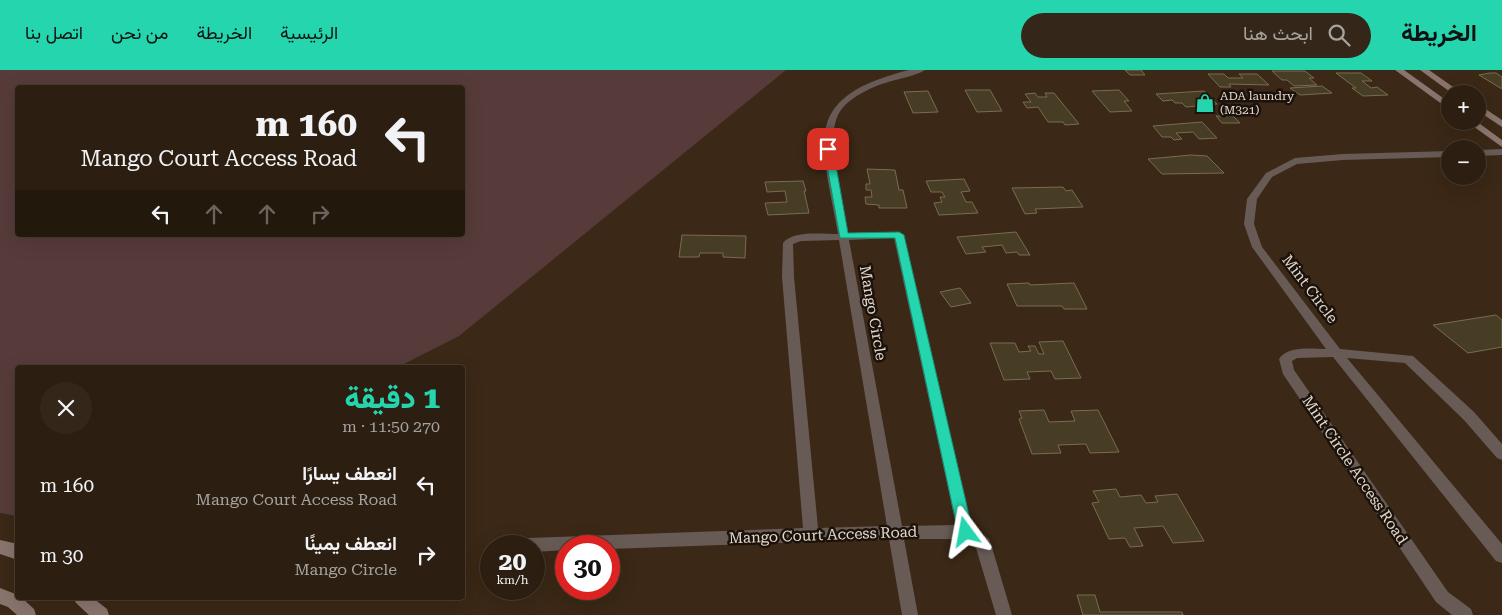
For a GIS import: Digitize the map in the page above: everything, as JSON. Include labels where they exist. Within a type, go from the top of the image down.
[{"type":"main road","points":[[1399,70],[1441,100]]},
{"type":"main road","points":[[1424,70],[1446,85]]},
{"type":"main road","points":[[1486,113],[1502,124]]},
{"type":"main road","points":[[1483,130],[1502,144]]},
{"type":"main road","points":[[0,547],[15,551]]},
{"type":"main road","points":[[0,596],[14,601],[28,615]]},
{"type":"main road","points":[[84,600],[100,615]]},
{"type":"street","name":"Mango Circle","points":[[910,615],[828,149],[834,114],[844,101],[862,90],[921,70]]},
{"type":"street","points":[[1486,153],[1502,152]]},
{"type":"street","name":"Mint Circle","points":[[1441,154],[1343,157],[1295,161],[1270,175],[1252,199],[1249,224],[1258,247],[1336,353],[1502,556]]},
{"type":"street","points":[[811,535],[788,277],[788,243],[791,240],[801,238],[899,235],[966,532],[983,544],[1004,615]]},
{"type":"street","points":[[1336,353],[1408,359],[1468,416],[1502,454]]},
{"type":"street","name":"Mint Circle Access Road","points":[[1336,353],[1295,354],[1285,360],[1288,371],[1442,597],[1465,615]]},
{"type":"street","name":"Mango Court Access Road","points":[[545,544],[895,532],[966,532]]},
{"type":"shaded area","points":[[0,70],[786,70],[459,336],[402,365],[15,365],[15,516],[0,513]]},
{"type":"building","points":[[1125,70],[1141,70],[1145,75],[1130,75]]},
{"type":"building","points":[[1272,71],[1305,71],[1314,78],[1309,78],[1317,85],[1294,86],[1287,80],[1282,80]]},
{"type":"building","points":[[1336,73],[1361,73],[1372,81],[1362,81],[1371,88],[1377,87],[1388,95],[1363,96],[1352,88],[1356,88]]},
{"type":"building","points":[[1496,73],[1502,77],[1502,89],[1479,75]]},
{"type":"building","points":[[1208,74],[1224,74],[1228,78],[1243,78],[1239,74],[1257,74],[1269,85],[1229,84],[1231,87],[1220,87]]},
{"type":"building","points":[[1322,86],[1332,93],[1300,95],[1290,88]]},
{"type":"building","points":[[965,90],[990,90],[1002,111],[977,112]]},
{"type":"building","points":[[1119,90],[1129,101],[1124,101],[1132,111],[1110,112],[1092,91]]},
{"type":"building","points":[[928,91],[938,112],[913,113],[904,92]]},
{"type":"building","points":[[1204,91],[1217,104],[1186,107],[1182,103],[1175,103],[1172,100],[1163,101],[1156,94]]},
{"type":"building","points":[[1035,93],[1038,97],[1047,97],[1045,93],[1054,93],[1079,124],[1065,125],[1063,122],[1048,122],[1038,107],[1027,108],[1023,102],[1031,102],[1025,94]]},
{"type":"building","points":[[1216,116],[1233,116],[1240,123],[1222,123]]},
{"type":"building","points":[[1202,122],[1217,138],[1199,139],[1193,132],[1176,133],[1182,139],[1174,140],[1171,137],[1162,137],[1153,126]]},
{"type":"building","points":[[1191,155],[1207,156],[1224,173],[1162,174],[1148,159]]},
{"type":"building","points":[[867,169],[895,170],[899,190],[903,190],[907,208],[879,208],[879,205],[866,204],[865,197],[872,197],[871,190],[866,190],[866,184],[870,184]]},
{"type":"building","points":[[964,179],[970,191],[961,192],[966,202],[972,202],[978,213],[939,215],[934,203],[942,202],[940,197],[945,197],[942,192],[931,192],[926,181]]},
{"type":"building","points":[[803,181],[809,213],[768,215],[765,203],[787,202],[785,191],[767,192],[765,182]]},
{"type":"building","points":[[1063,187],[1066,191],[1072,190],[1083,207],[1035,209],[1037,213],[1025,214],[1012,188]]},
{"type":"building","points":[[1016,232],[1030,255],[1019,255],[1017,252],[1006,253],[1002,245],[982,247],[986,252],[966,254],[957,237]]},
{"type":"building","points":[[682,235],[746,236],[745,258],[723,257],[723,253],[700,253],[699,257],[679,257]]},
{"type":"building","points":[[1029,283],[1030,285],[1074,283],[1087,309],[1064,309],[1062,306],[1017,306],[1007,284]]},
{"type":"building","points":[[960,288],[971,303],[951,307],[940,292]]},
{"type":"building","points":[[1496,315],[1502,320],[1502,347],[1468,353],[1433,325]]},
{"type":"building","points":[[1063,341],[1081,378],[1055,379],[1051,371],[1027,372],[1030,379],[1004,380],[990,343],[1015,343],[1019,352],[1031,351],[1028,346],[1035,346],[1039,354],[1044,354],[1039,342]]},
{"type":"building","points":[[1044,410],[1049,422],[1075,421],[1071,411],[1098,410],[1119,452],[1090,453],[1086,444],[1058,445],[1061,453],[1032,454],[1019,419],[1022,418],[1019,411]]},
{"type":"building","points":[[1116,489],[1120,497],[1141,495],[1146,503],[1158,502],[1155,496],[1177,494],[1204,541],[1173,543],[1163,526],[1134,528],[1143,546],[1130,547],[1125,538],[1109,539],[1092,503],[1099,502],[1093,491]]},
{"type":"building","points":[[1077,595],[1095,595],[1100,612],[1182,612],[1183,615],[1083,615]]},
{"type":"place","name":"ADA laundry (M321)","points":[[1205,103]]},
{"type":"route","points":[[828,149],[844,236],[899,235],[966,532]]}]
